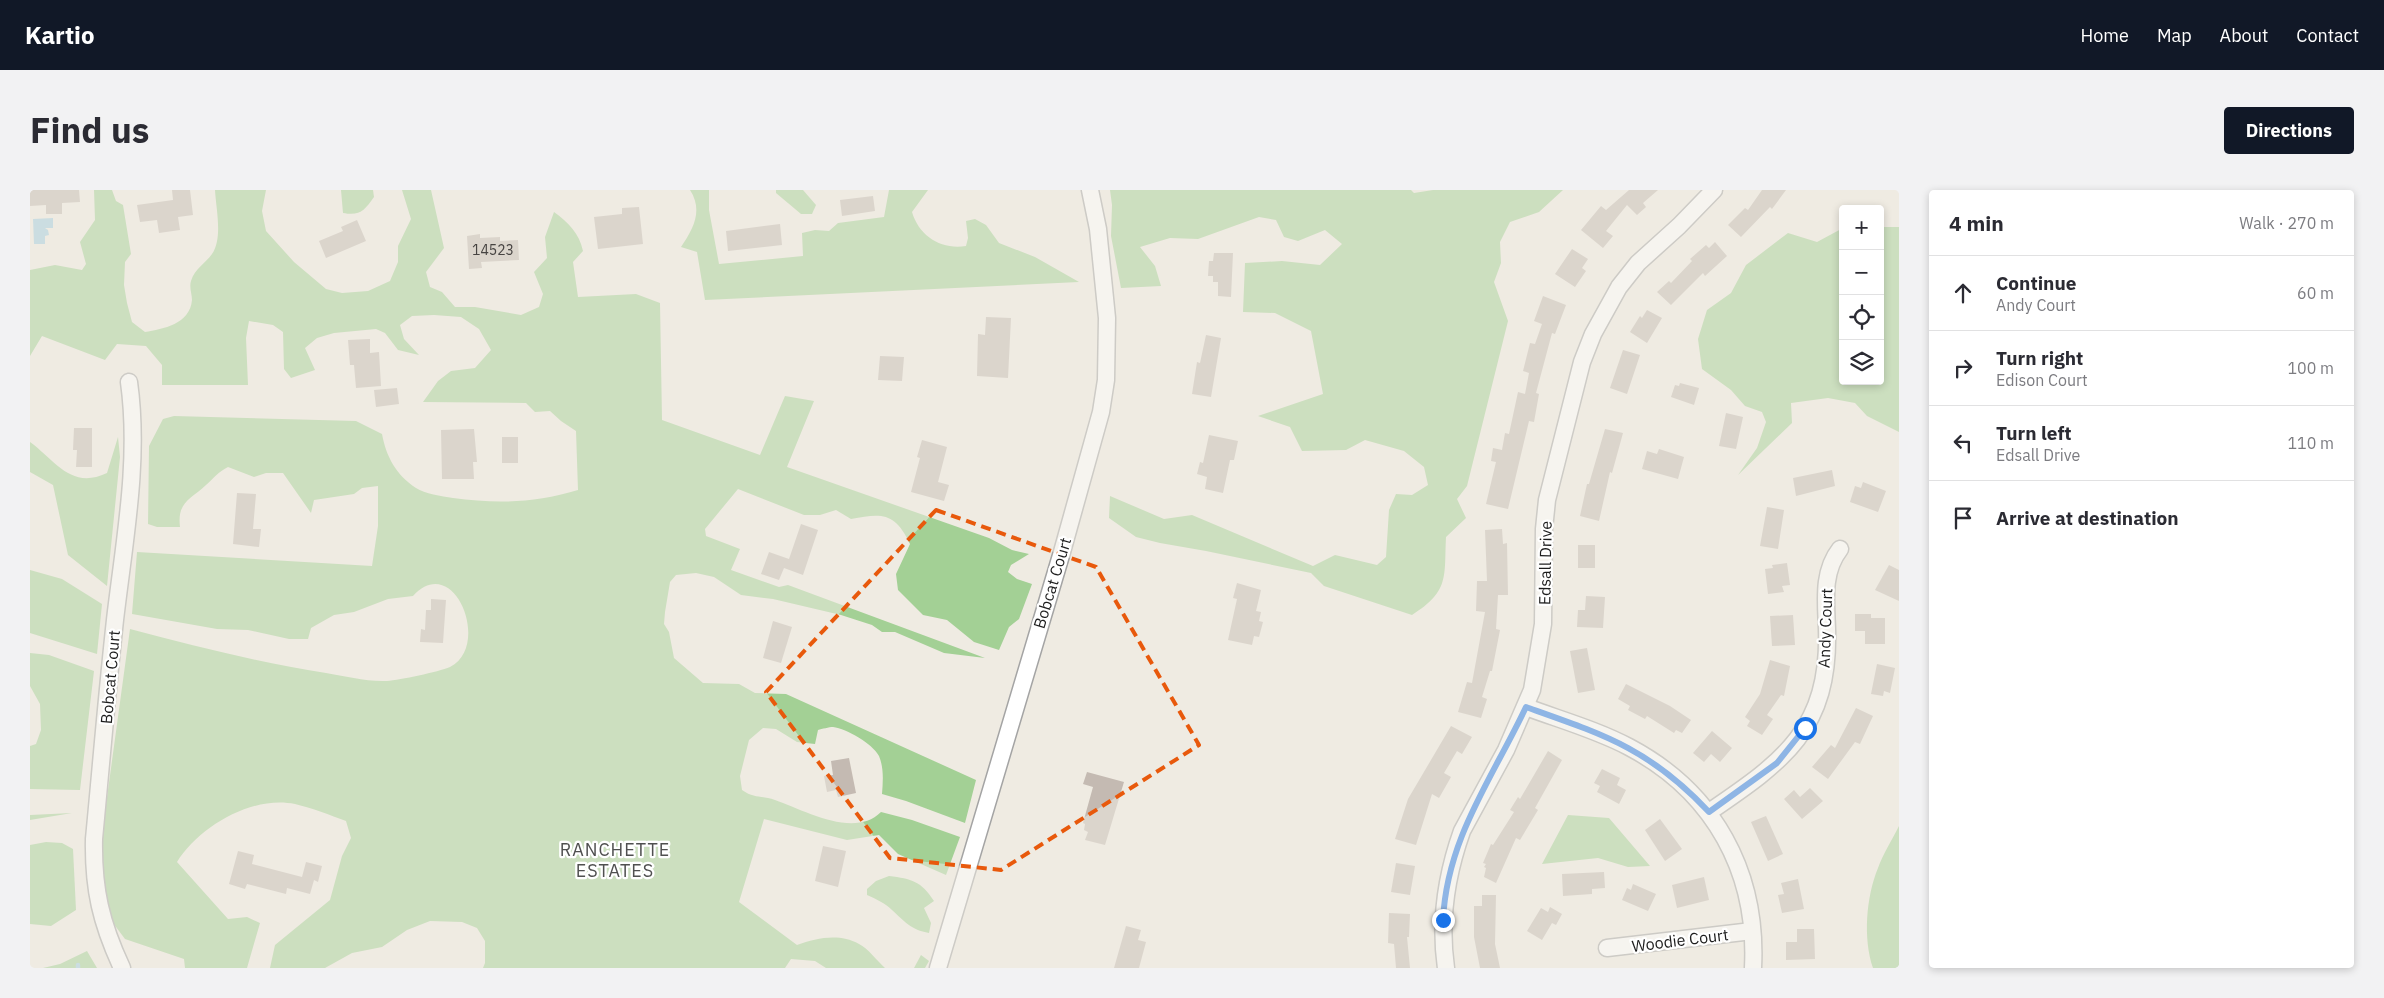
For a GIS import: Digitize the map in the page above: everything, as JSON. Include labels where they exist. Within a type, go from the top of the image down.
[{"type":"street","name":"Bobcat Court","points":[[938,968],[1062,552],[1101,412],[1106,380],[1107,318],[1099,238],[1090,190]]},
{"type":"street","name":"Edsall Drive","points":[[1446,968],[1444,953],[1444,904],[1454,853],[1462,831],[1506,750],[1526,707],[1536,673],[1543,624],[1544,529],[1547,500],[1582,362],[1593,334],[1619,287],[1644,257],[1679,226],[1714,190]]},
{"type":"street","name":"Bobcat Court","points":[[122,968],[102,922],[93,871],[94,839],[115,620],[129,503],[133,410],[129,382]]},
{"type":"street","name":"Andy Court","points":[[1709,812],[1777,763],[1805,728],[1822,685],[1827,644],[1826,583],[1829,569],[1840,549]]},
{"type":"street","points":[[1526,707],[1604,735],[1629,747],[1672,776],[1709,812],[1724,834],[1740,875],[1752,932],[1753,968]]},
{"type":"street","name":"Woodie Court","points":[[1607,948],[1752,932]]},
{"type":"highlighted area","points":[[936,510],[1096,567],[1199,745],[1001,870],[890,858],[766,692]]},
{"type":"green space","points":[[94,190],[112,190],[116,201],[123,205],[131,254],[125,262],[124,285],[127,303],[132,322],[145,332],[174,324],[186,315],[190,308],[192,300],[190,283],[198,269],[212,254],[217,240],[218,223],[215,190],[266,190],[262,211],[266,231],[294,262],[326,289],[342,293],[368,291],[390,281],[398,262],[398,246],[411,219],[402,190],[431,190],[444,248],[426,272],[430,287],[442,292],[455,307],[475,307],[521,315],[539,307],[543,294],[534,272],[547,258],[545,237],[554,212],[573,229],[583,251],[573,262],[578,297],[636,294],[660,303],[662,420],[760,455],[785,396],[814,401],[787,467],[989,538],[1012,550],[1029,554],[1011,565],[1008,572],[1017,579],[1032,584],[1019,619],[1009,627],[999,650],[974,642],[947,620],[923,615],[898,590],[896,574],[910,544],[899,526],[893,520],[886,517],[871,516],[851,519],[836,510],[820,515],[804,515],[738,489],[705,529],[706,536],[740,549],[731,570],[779,587],[788,585],[985,658],[944,653],[895,632],[882,632],[872,625],[841,615],[773,599],[741,595],[714,577],[696,573],[676,575],[670,582],[664,624],[669,632],[674,658],[703,683],[739,684],[755,693],[786,694],[976,780],[965,823],[882,794],[883,779],[879,756],[871,746],[859,737],[845,731],[833,727],[818,730],[815,744],[797,742],[776,729],[763,728],[749,740],[740,776],[742,790],[747,793],[775,800],[814,815],[843,823],[857,823],[870,820],[881,812],[912,820],[960,837],[946,875],[898,854],[879,835],[847,840],[764,819],[739,902],[797,945],[812,940],[844,939],[862,946],[885,968],[826,968],[815,961],[791,959],[785,968],[483,968],[485,963],[485,941],[477,928],[462,922],[430,921],[407,930],[382,947],[352,953],[325,968],[270,968],[275,945],[330,900],[342,856],[351,838],[346,821],[295,804],[278,802],[262,804],[228,816],[199,837],[177,862],[228,919],[247,917],[260,923],[247,968],[185,968],[184,959],[125,939],[113,923],[105,897],[101,868],[102,834],[130,629],[252,659],[356,679],[379,681],[409,677],[450,667],[462,656],[468,641],[468,623],[463,607],[454,593],[442,585],[428,585],[413,596],[388,599],[354,612],[334,615],[311,628],[308,639],[289,639],[248,630],[217,629],[132,614],[137,552],[372,566],[378,526],[378,486],[362,488],[354,494],[314,500],[311,513],[283,473],[266,473],[254,477],[228,467],[186,502],[181,512],[180,527],[157,527],[148,524],[149,446],[163,419],[174,416],[356,421],[382,434],[386,450],[393,464],[403,477],[416,488],[438,496],[501,502],[547,498],[578,490],[576,431],[550,411],[535,412],[526,403],[423,402],[438,381],[451,371],[475,368],[491,350],[479,329],[461,317],[412,316],[400,325],[404,339],[419,355],[398,350],[385,333],[376,329],[334,333],[317,338],[305,348],[315,370],[291,378],[284,369],[283,332],[273,325],[249,321],[246,338],[248,385],[162,385],[162,365],[146,346],[117,344],[105,360],[42,336],[30,356],[30,270],[55,265],[82,270],[86,264],[80,242],[95,220]]},
{"type":"green space","points":[[341,190],[373,190],[374,197],[358,213],[343,213]]},
{"type":"green space","points":[[690,190],[709,190],[709,210],[719,264],[803,256],[802,233],[815,230],[829,231],[838,223],[884,217],[889,190],[928,190],[912,212],[920,228],[932,240],[948,246],[966,246],[968,238],[966,221],[975,219],[986,225],[999,243],[1035,257],[1079,282],[705,300],[697,252],[681,247],[690,233],[695,219],[696,205]]},
{"type":"green space","points":[[776,190],[803,190],[816,205],[812,214],[801,214],[776,193]]},
{"type":"green space","points":[[1110,190],[1411,190],[1414,193],[1433,190],[1563,190],[1539,212],[1510,222],[1500,242],[1501,263],[1494,282],[1508,321],[1467,486],[1457,499],[1466,518],[1446,537],[1444,573],[1439,590],[1433,598],[1412,615],[1324,586],[1311,573],[1136,537],[1109,518],[1110,496],[1164,519],[1192,515],[1313,566],[1335,555],[1377,565],[1386,557],[1389,510],[1396,494],[1412,495],[1428,485],[1424,467],[1404,451],[1365,440],[1346,450],[1302,451],[1290,427],[1258,416],[1323,394],[1311,331],[1275,313],[1243,312],[1245,263],[1282,261],[1320,265],[1342,244],[1325,230],[1298,241],[1284,237],[1276,220],[1259,217],[1198,239],[1170,238],[1140,247],[1155,266],[1161,286],[1121,288],[1111,236],[1112,205]]},
{"type":"green space","points":[[1884,227],[1899,227],[1899,432],[1867,416],[1855,403],[1828,398],[1791,403],[1792,423],[1738,475],[1757,448],[1766,422],[1762,412],[1745,406],[1731,390],[1702,369],[1698,339],[1707,310],[1731,293],[1746,265],[1788,233],[1817,242],[1839,230],[1839,385],[1884,385]]},
{"type":"green space","points":[[118,437],[120,457],[107,586],[68,555],[53,485],[30,472],[30,442],[56,465],[74,476],[83,478],[107,473]]},
{"type":"green space","points":[[30,570],[62,579],[102,604],[97,654],[30,633]]},
{"type":"green space","points":[[30,653],[49,655],[94,671],[80,790],[30,789],[30,746],[36,744],[41,730],[40,704],[30,686]]},
{"type":"green space","points":[[72,813],[30,820],[30,815]]},
{"type":"green space","points":[[1568,815],[1609,818],[1650,866],[1628,867],[1598,858],[1542,864]]},
{"type":"green space","points":[[1899,826],[1899,968],[1873,968],[1867,931],[1871,892],[1880,863]]},
{"type":"green space","points":[[46,842],[62,843],[73,849],[76,910],[51,926],[30,924],[30,845]]},
{"type":"green space","points":[[889,876],[915,882],[925,889],[934,901],[924,908],[931,923],[929,933],[913,927],[886,905],[867,895],[867,889],[876,881]]},
{"type":"green space","points":[[87,951],[97,968],[43,968],[60,964]]},
{"type":"green space","points":[[921,955],[929,961],[925,968],[914,968]]},
{"type":"water","points":[[53,218],[53,228],[45,228],[48,230],[49,235],[45,236],[45,244],[34,244],[33,219]]},
{"type":"building","points":[[30,190],[79,190],[80,202],[62,203],[62,214],[46,214],[46,205],[30,206]]},
{"type":"building","points":[[172,190],[190,190],[193,215],[178,217],[180,230],[159,233],[157,220],[140,222],[137,205],[173,200]]},
{"type":"building","points":[[1629,190],[1658,190],[1643,203],[1646,207],[1637,215],[1627,205],[1606,231],[1613,236],[1603,248],[1581,230],[1601,206],[1606,210]]},
{"type":"building","points":[[1762,190],[1786,190],[1772,209],[1770,207],[1741,237],[1728,225],[1745,208],[1748,210]]},
{"type":"building","points":[[873,196],[875,211],[842,216],[840,200]]},
{"type":"building","points":[[639,207],[643,244],[598,249],[594,217],[622,214],[622,208]]},
{"type":"building","points":[[357,220],[366,241],[326,258],[319,241],[343,231],[341,227]]},
{"type":"building","points":[[780,224],[782,245],[728,251],[726,231]]},
{"type":"building","points":[[480,234],[480,238],[500,237],[500,241],[518,240],[519,260],[481,262],[482,268],[469,269],[467,236]]},
{"type":"building","points":[[1715,242],[1727,256],[1705,276],[1703,273],[1671,305],[1657,292],[1669,281],[1671,283],[1692,261],[1690,259],[1706,245],[1709,248]]},
{"type":"building","points":[[1572,249],[1588,259],[1582,268],[1586,271],[1575,287],[1555,274]]},
{"type":"building","points":[[1214,253],[1233,253],[1231,297],[1218,296],[1218,282],[1213,282],[1213,276],[1208,276],[1209,261],[1213,261]]},
{"type":"building","points":[[1543,296],[1566,305],[1555,334],[1552,333],[1536,393],[1539,394],[1534,422],[1529,421],[1508,509],[1486,504],[1496,462],[1491,461],[1493,448],[1502,450],[1505,433],[1509,434],[1518,392],[1525,394],[1529,373],[1523,371],[1530,343],[1535,344],[1542,324],[1534,321]]},
{"type":"building","points":[[1647,310],[1662,318],[1647,343],[1630,332],[1640,316],[1642,318]]},
{"type":"building","points":[[986,317],[1011,318],[1008,378],[977,376],[978,334],[985,335]]},
{"type":"building","points":[[1206,335],[1221,338],[1211,397],[1192,394],[1197,362],[1200,363]]},
{"type":"building","points":[[370,339],[370,353],[379,352],[381,386],[356,388],[354,365],[350,365],[348,340]]},
{"type":"building","points":[[1623,350],[1640,355],[1627,394],[1610,388]]},
{"type":"building","points":[[880,356],[904,357],[902,381],[878,380]]},
{"type":"building","points":[[1680,383],[1699,388],[1694,405],[1671,397],[1675,385],[1679,386]]},
{"type":"building","points":[[397,388],[399,404],[376,407],[374,390]]},
{"type":"building","points":[[1726,413],[1743,417],[1736,449],[1719,446]]},
{"type":"building","points":[[74,428],[92,428],[92,467],[76,467],[77,450],[73,450]]},
{"type":"building","points":[[474,429],[477,462],[473,462],[474,479],[442,479],[441,430]]},
{"type":"building","points":[[1605,429],[1623,433],[1612,473],[1610,472],[1599,521],[1580,516],[1587,484],[1589,484]]},
{"type":"building","points":[[1209,435],[1238,441],[1234,460],[1230,460],[1223,493],[1205,489],[1207,477],[1197,474],[1200,462],[1203,463]]},
{"type":"building","points":[[502,437],[518,437],[518,463],[502,463]]},
{"type":"building","points":[[922,440],[947,447],[938,482],[949,485],[944,501],[911,492],[920,458],[917,457]]},
{"type":"building","points":[[1659,449],[1684,457],[1678,479],[1642,469],[1647,451],[1657,454]]},
{"type":"building","points":[[1832,470],[1835,486],[1796,496],[1793,478]]},
{"type":"building","points":[[1863,482],[1886,491],[1878,512],[1850,502],[1855,486],[1861,488]]},
{"type":"building","points":[[237,493],[256,494],[253,529],[261,529],[259,547],[233,544]]},
{"type":"building","points":[[1767,507],[1784,510],[1778,549],[1760,546]]},
{"type":"building","points":[[801,524],[818,530],[803,575],[784,568],[779,580],[761,574],[769,552],[789,559]]},
{"type":"building","points":[[1502,529],[1503,544],[1507,543],[1508,595],[1498,595],[1496,629],[1500,630],[1492,671],[1490,671],[1482,697],[1487,699],[1481,718],[1458,712],[1467,682],[1472,683],[1485,612],[1476,611],[1477,581],[1487,581],[1485,530]]},
{"type":"building","points":[[1578,545],[1595,545],[1595,568],[1578,568]]},
{"type":"building","points":[[1787,563],[1790,585],[1782,586],[1784,592],[1768,594],[1765,569],[1773,568],[1772,565]]},
{"type":"building","points":[[1889,565],[1899,570],[1899,601],[1875,590]]},
{"type":"building","points":[[1237,583],[1261,590],[1256,611],[1261,612],[1259,621],[1263,622],[1259,637],[1254,636],[1252,645],[1228,640],[1237,599],[1233,598]]},
{"type":"building","points":[[1586,596],[1605,597],[1603,628],[1577,627],[1578,610],[1585,610]]},
{"type":"building","points":[[431,599],[446,600],[443,643],[420,642],[421,629],[425,630],[426,610],[431,610]]},
{"type":"building","points":[[1855,614],[1871,614],[1871,618],[1885,618],[1885,644],[1865,644],[1865,631],[1855,631]]},
{"type":"building","points":[[1793,615],[1795,645],[1772,646],[1770,616]]},
{"type":"building","points":[[773,621],[792,627],[781,663],[763,658]]},
{"type":"building","points":[[1587,648],[1595,690],[1578,693],[1570,651]]},
{"type":"building","points":[[1770,660],[1790,666],[1784,696],[1781,695],[1767,715],[1773,719],[1762,735],[1747,726],[1750,721],[1745,717],[1760,694]]},
{"type":"building","points":[[1877,664],[1895,668],[1890,693],[1884,691],[1883,696],[1871,694]]},
{"type":"building","points":[[1626,684],[1670,706],[1691,720],[1682,733],[1676,730],[1674,733],[1647,716],[1645,719],[1628,710],[1630,706],[1618,699]]},
{"type":"building","points":[[1856,708],[1873,716],[1860,744],[1855,742],[1828,779],[1812,767],[1831,745],[1835,748]]},
{"type":"building","points":[[1451,726],[1472,737],[1462,754],[1457,751],[1444,773],[1451,777],[1439,798],[1432,794],[1416,845],[1395,839],[1408,799]]},
{"type":"building","points":[[1712,731],[1732,748],[1720,762],[1711,754],[1704,762],[1693,753]]},
{"type":"building","points":[[1548,751],[1562,760],[1535,808],[1538,810],[1520,840],[1516,838],[1496,883],[1484,877],[1486,868],[1484,867],[1486,864],[1483,863],[1491,844],[1493,845],[1514,812],[1510,810],[1518,797],[1520,799]]},
{"type":"building","points":[[849,758],[856,793],[838,797],[836,790],[827,792],[824,776],[833,775],[831,761]]},
{"type":"building","points":[[1602,769],[1620,778],[1617,785],[1626,790],[1619,804],[1597,792],[1600,786],[1594,783]]},
{"type":"building","points":[[1087,772],[1124,782],[1105,845],[1085,840],[1088,832],[1084,830],[1085,824],[1083,823],[1093,787],[1083,784]]},
{"type":"building","points":[[1810,788],[1823,801],[1802,819],[1784,799],[1794,790],[1800,797]]},
{"type":"building","points":[[1766,816],[1783,854],[1768,861],[1751,822]]},
{"type":"building","points":[[1660,819],[1682,849],[1665,861],[1645,830]]},
{"type":"building","points":[[823,846],[846,851],[838,887],[815,881]]},
{"type":"building","points":[[238,851],[254,855],[252,864],[302,877],[306,862],[322,866],[318,882],[314,880],[310,894],[287,888],[286,894],[247,884],[245,889],[229,884]]},
{"type":"building","points":[[1396,863],[1415,866],[1410,895],[1391,892]]},
{"type":"building","points":[[1604,872],[1605,888],[1592,889],[1592,894],[1563,896],[1562,874]]},
{"type":"building","points":[[1704,877],[1709,900],[1677,908],[1672,885]]},
{"type":"building","points":[[1798,879],[1804,909],[1782,913],[1778,895],[1784,894],[1781,883]]},
{"type":"building","points":[[1633,884],[1656,894],[1648,911],[1622,900],[1627,888],[1631,890]]},
{"type":"building","points":[[1482,895],[1496,895],[1495,944],[1500,968],[1480,968],[1474,937],[1474,906],[1482,906]]},
{"type":"building","points":[[1550,907],[1562,914],[1556,925],[1552,923],[1542,940],[1527,931],[1541,908],[1548,912]]},
{"type":"building","points":[[1389,913],[1410,914],[1409,937],[1407,937],[1410,968],[1396,968],[1394,944],[1388,943]]},
{"type":"building","points":[[1126,926],[1141,930],[1138,940],[1146,942],[1139,968],[1114,968]]},
{"type":"building","points":[[1797,929],[1814,929],[1815,959],[1786,960],[1786,942],[1797,942]]},
{"type":"district","name":"RANCHETTE ESTATES","points":[[615,860]]},
{"type":"route","points":[[1443,920],[1451,865],[1462,831],[1506,750],[1526,707],[1604,735],[1629,747],[1653,761],[1672,776],[1709,812],[1777,763],[1805,728]]}]
